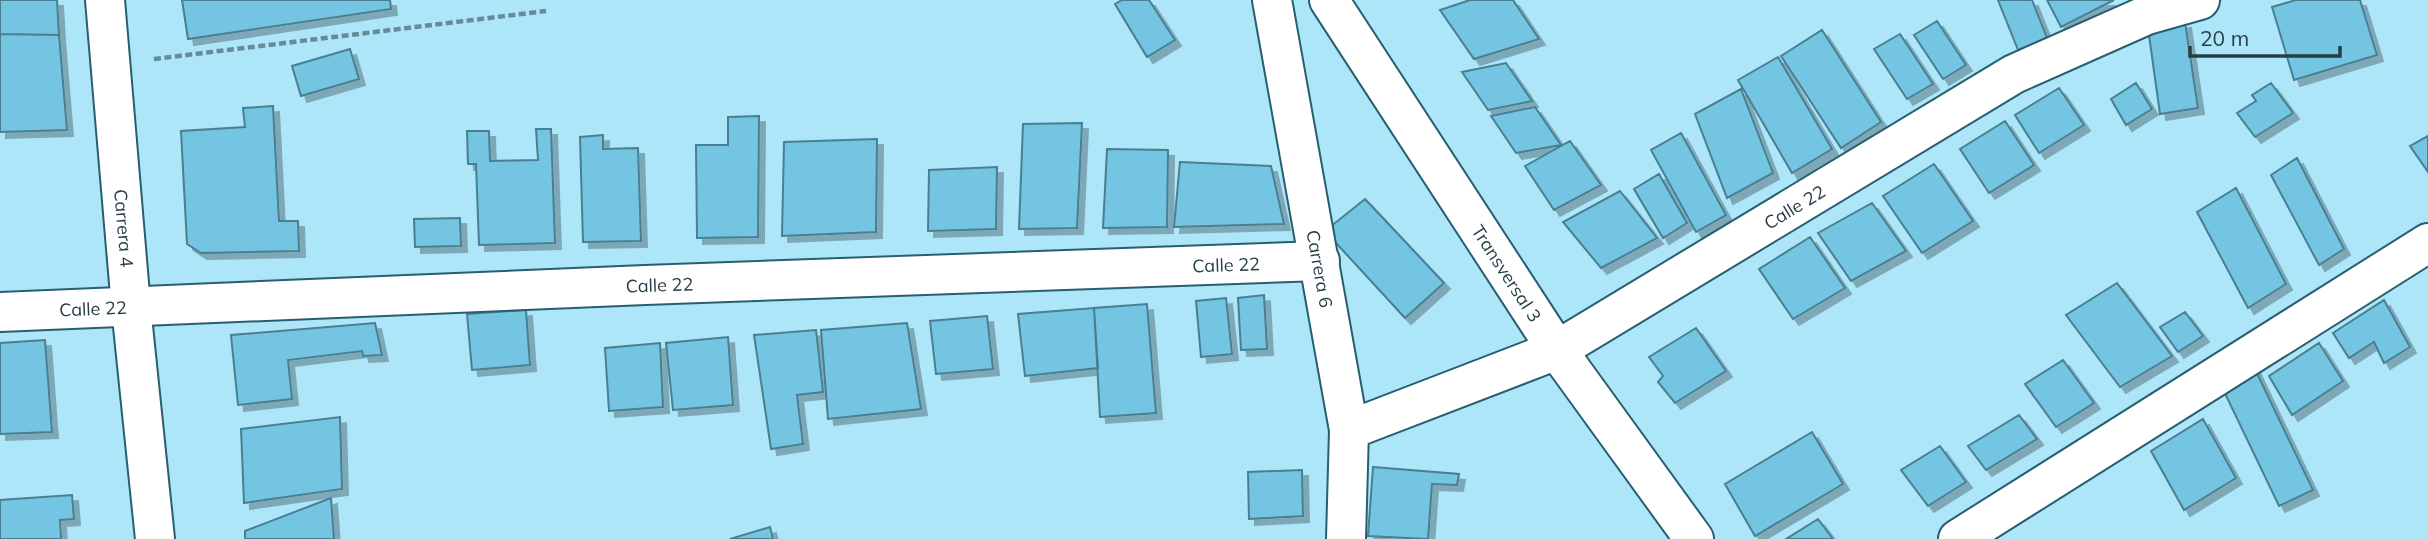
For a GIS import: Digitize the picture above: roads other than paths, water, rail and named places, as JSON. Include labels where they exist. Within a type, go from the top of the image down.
[{"type":"street","name":"Carrera 4","points":[[105,0],[131,307],[155,539]]},
{"type":"street","name":"Carrera 6","points":[[1272,0],[1349,430],[1346,539]]},
{"type":"street","name":"Transversal 3","points":[[1329,0],[1557,350],[1694,539]]},
{"type":"street","name":"Calle 22","points":[[1349,430],[1557,350],[2014,74],[2147,15],[2200,0]]},
{"type":"street","points":[[1958,539],[2428,243]]},
{"type":"street","name":"Calle 22","points":[[0,312],[1320,261]]}]
